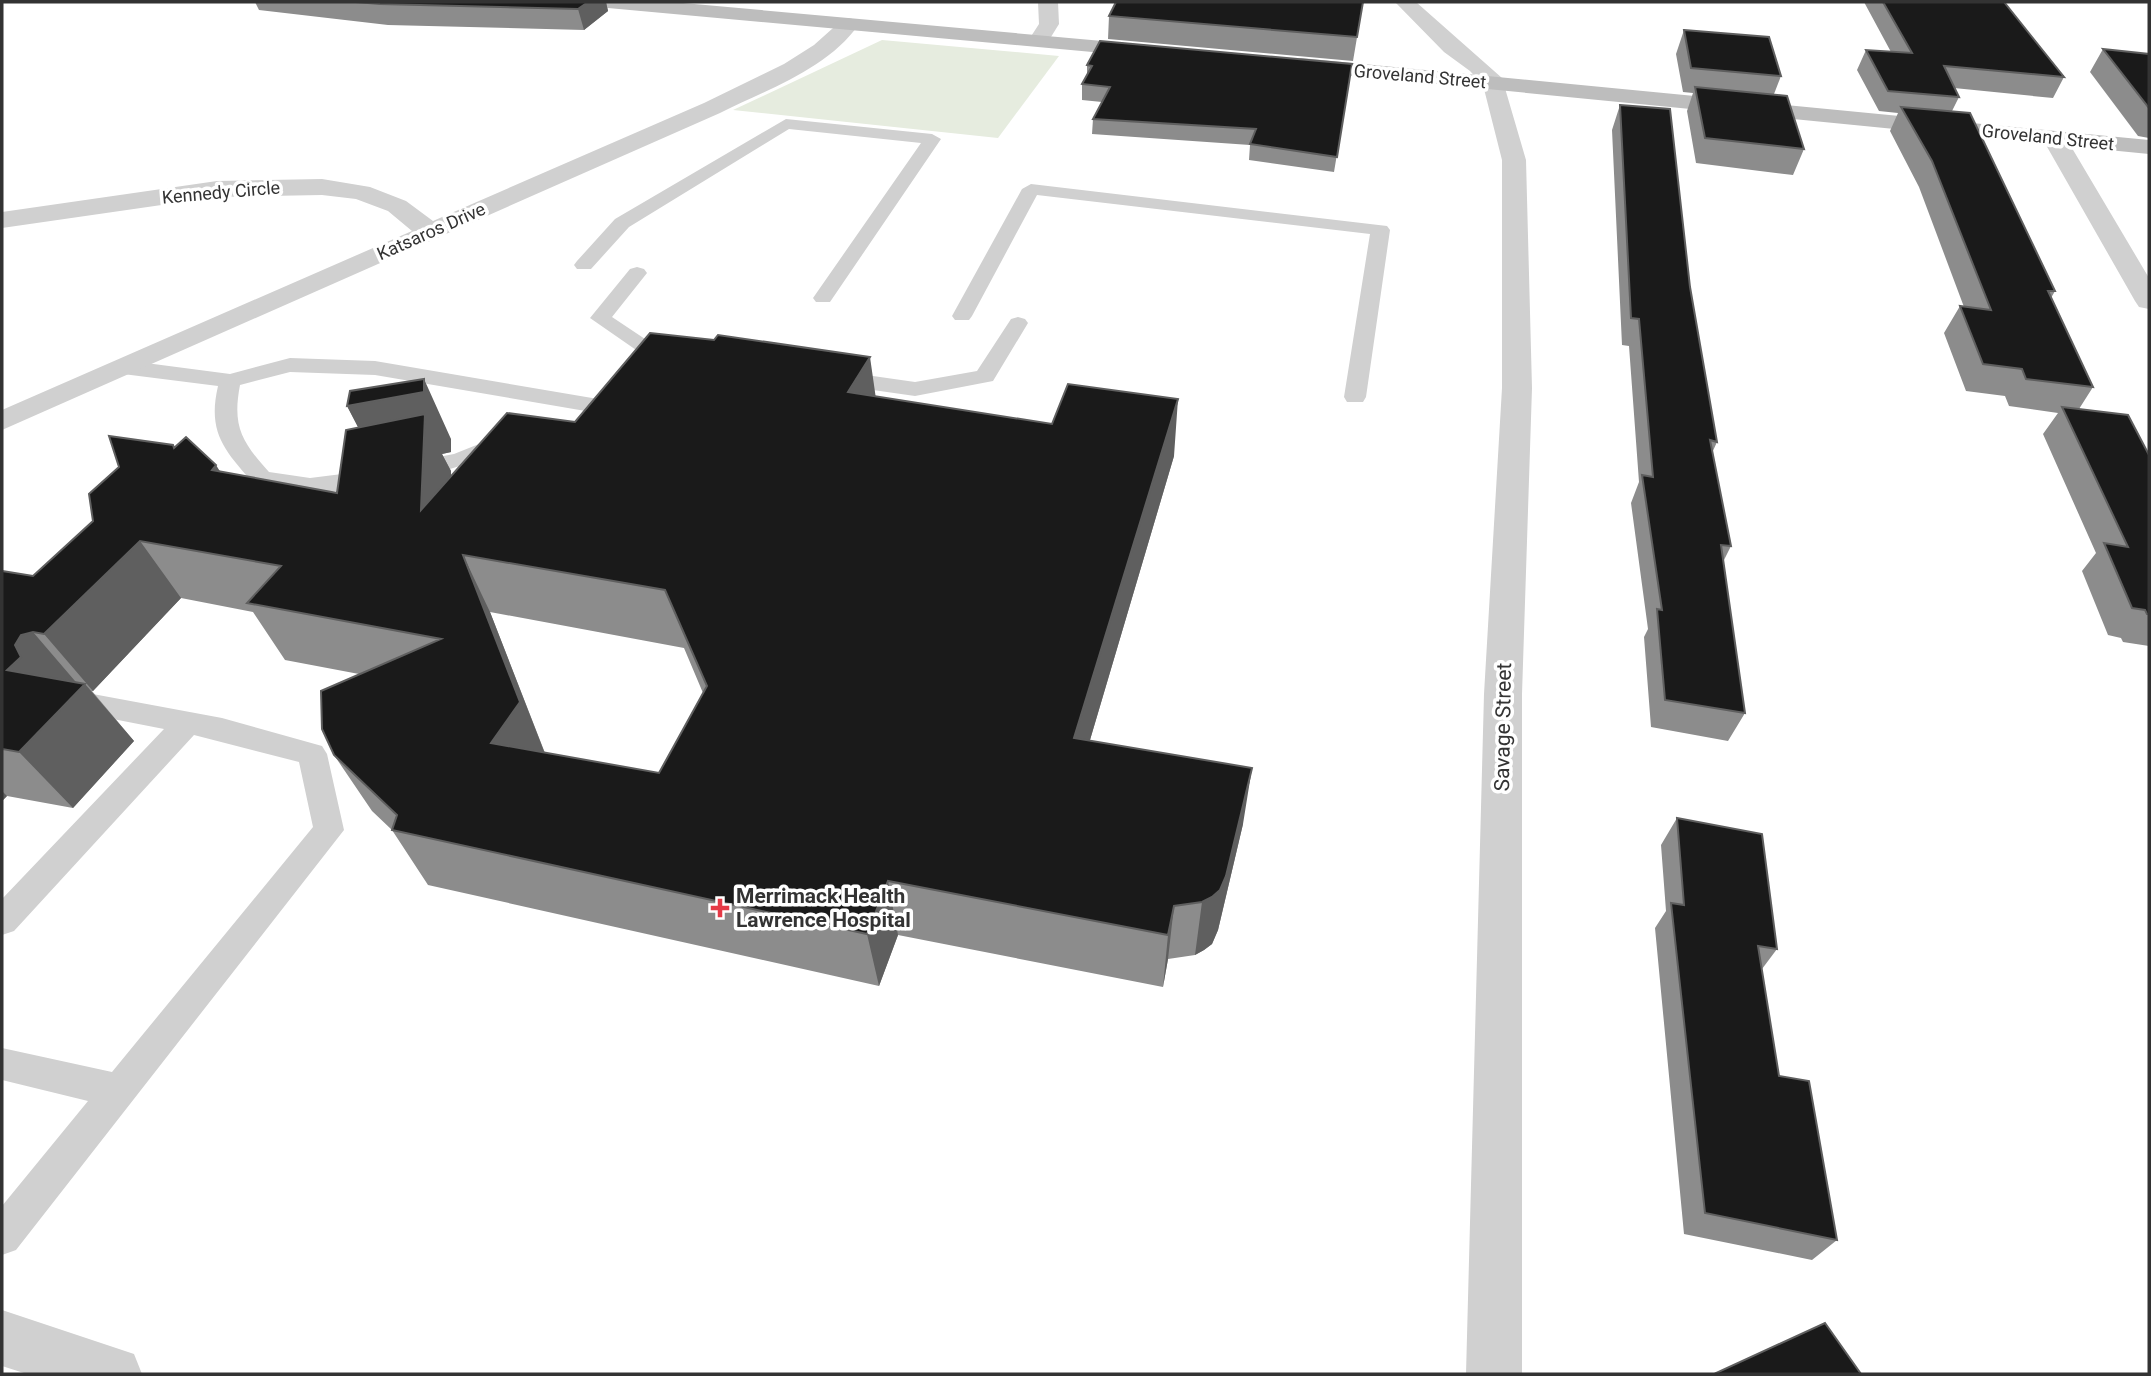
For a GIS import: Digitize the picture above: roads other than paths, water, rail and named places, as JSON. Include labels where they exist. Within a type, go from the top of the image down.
[{"type":"main road","points":[[608,2],[1173,53]]},
{"type":"main road","name":"Groveland Street","points":[[1280,63],[2149,147]]},
{"type":"street","points":[[1039,41],[1049,24],[1048,2]]},
{"type":"street","points":[[1405,2],[1494,83]]},
{"type":"street","name":"Katsaros Drive","points":[[2,421],[712,108],[793,69],[822,50],[849,24]]},
{"type":"street","name":"Savage Street","points":[[1494,83],[1514,160],[1517,388],[1503,694],[1494,1374]]},
{"type":"street","points":[[2054,138],[2149,301]]},
{"type":"street","name":"Kennedy Circle","points":[[2,219],[216,189],[322,187],[361,192],[397,206],[430,232]]},
{"type":"street","points":[[25,1354],[114,1374]]},
{"type":"lane","points":[[584,265],[622,223],[786,124],[932,139],[823,298]]},
{"type":"lane","points":[[962,316],[1031,189],[1380,230],[1354,397]]},
{"type":"lane","points":[[637,273],[600,317],[652,351],[680,355]]},
{"type":"lane","points":[[818,375],[915,389],[985,376],[1018,323]]},
{"type":"lane","points":[[122,367],[230,381],[290,365],[375,368],[603,407],[652,351]]},
{"type":"lane","points":[[230,381],[224,409],[234,447],[262,478],[310,486],[366,479],[460,460],[523,432]]},
{"type":"lane","points":[[544,417],[564,401]]},
{"type":"lane","points":[[2,1236],[329,830],[312,754],[222,729],[82,703]]},
{"type":"lane","points":[[2,921],[187,723]]},
{"type":"lane","points":[[2,1064],[118,1091]]},
{"type":"place","name":"Merrimack Health Lawrence Hospital","points":[[720,908]]}]
